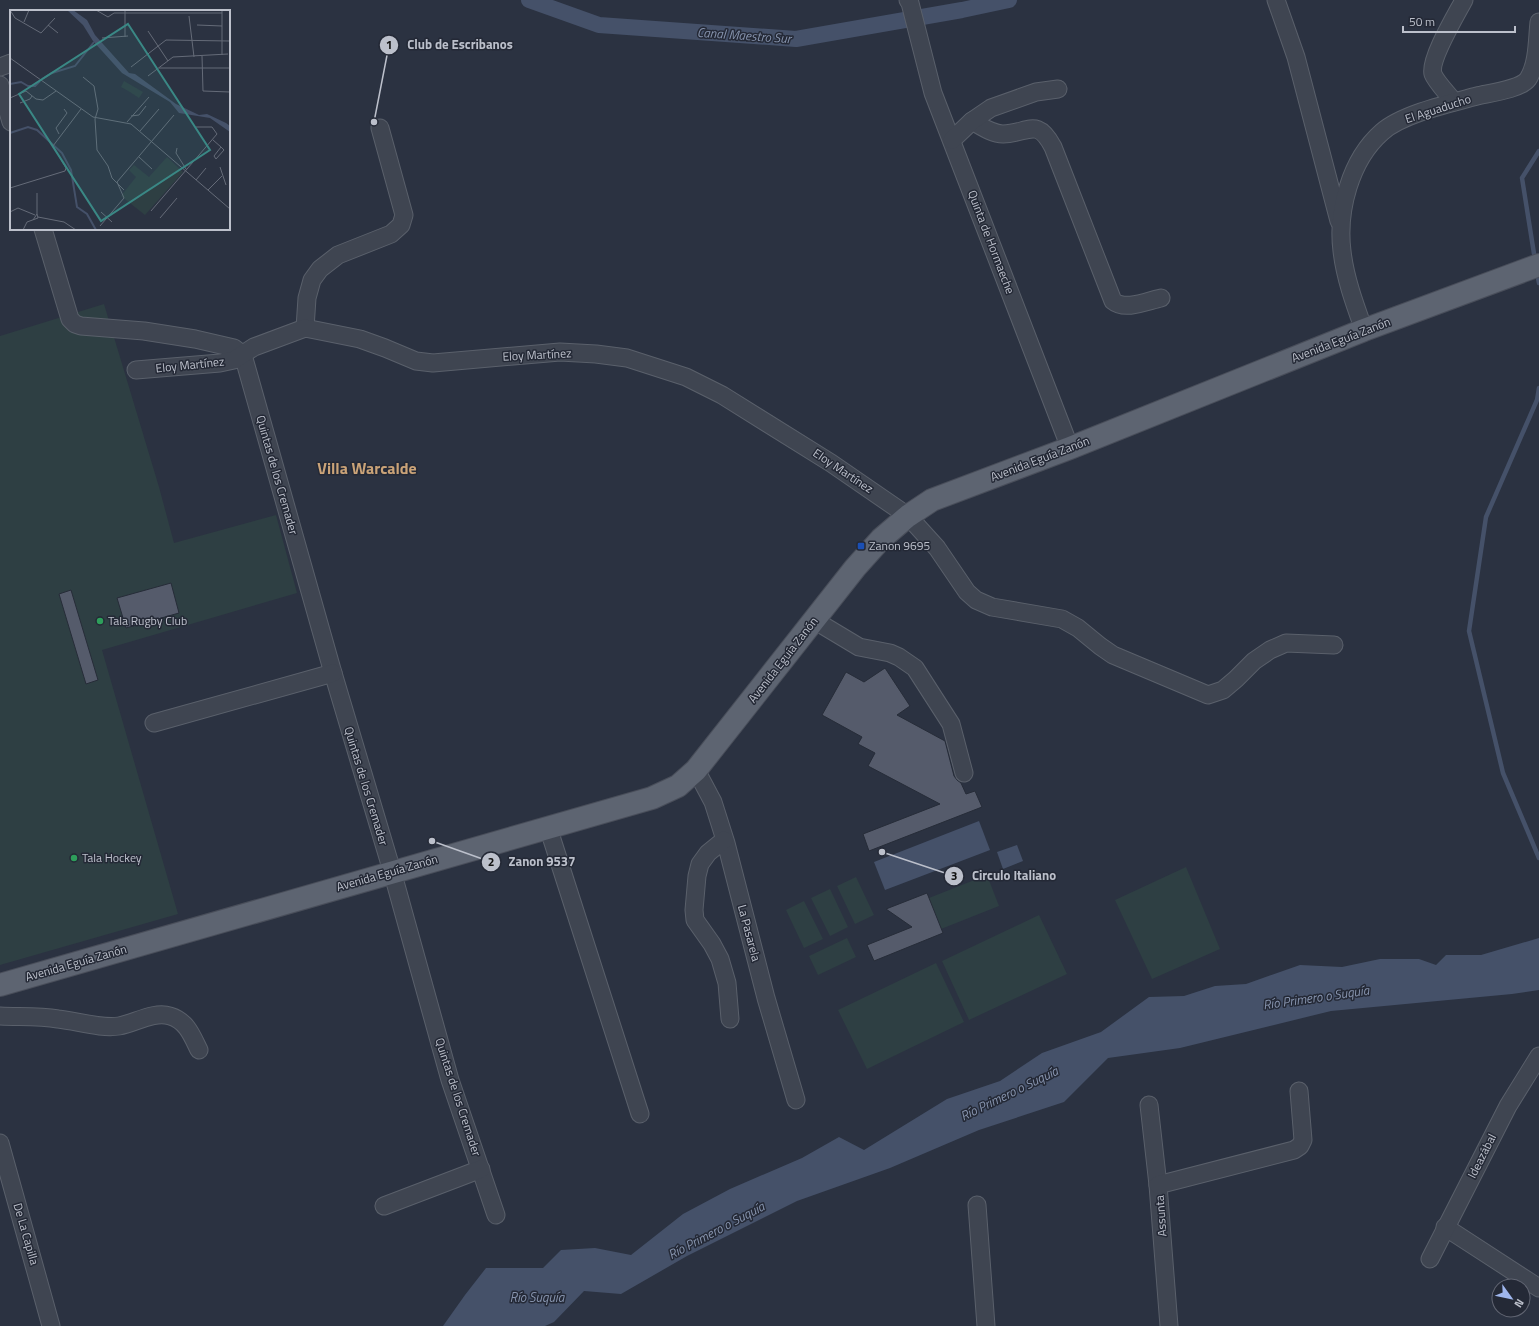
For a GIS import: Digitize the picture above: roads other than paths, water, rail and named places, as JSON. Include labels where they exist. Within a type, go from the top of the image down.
[{"type":"main road","name":"Avenida Eguía Zanón","points":[[0,985],[392,871],[652,798],[678,786],[696,770],[855,568],[881,539],[908,516],[932,500],[1070,448],[1364,330],[1533,268]]},
{"type":"street","points":[[1276,0],[1296,57],[1342,231]]},
{"type":"street","points":[[1454,102],[1434,76],[1432,66],[1464,0]]},
{"type":"street","name":"Quinta de Hormaeche","points":[[909,1],[933,93],[1070,448]]},
{"type":"street","name":"El Aguaducho","points":[[1364,330],[1350,286],[1342,251],[1342,231],[1347,190],[1354,168],[1365,150],[1382,132],[1410,116],[1454,102],[1517,86],[1528,79],[1534,62],[1539,22]]},
{"type":"street","points":[[0,67],[10,62]]},
{"type":"street","points":[[0,85],[10,119]]},
{"type":"street","points":[[952,140],[972,121],[991,108],[1028,94],[1058,89]]},
{"type":"street","points":[[972,121],[993,132],[1003,134],[1029,128],[1040,130],[1048,137],[1112,302],[1117,305],[1126,306],[1161,298]]},
{"type":"street","points":[[304,328],[307,298],[312,280],[320,269],[338,256],[391,234],[401,225],[404,215],[380,128]]},
{"type":"street","points":[[43,230],[70,319],[75,324],[81,326],[144,331],[195,339],[234,348],[243,355]]},
{"type":"street","name":"Eloy Martínez","points":[[136,370],[220,363],[234,360],[254,347],[304,328],[360,339],[416,361],[432,363],[560,352],[627,358],[653,365],[686,377],[722,395],[831,463],[908,516],[937,548],[967,592],[976,600],[992,607],[1062,619],[1078,628],[1100,646],[1114,655],[1208,695],[1223,690],[1254,661],[1270,650],[1286,643],[1334,645]]},
{"type":"street","name":"Quintas de los Cremader","points":[[243,355],[332,673],[392,871],[450,1080],[496,1215]]},
{"type":"street","points":[[814,620],[859,647],[890,653],[899,657],[915,668],[951,724],[964,773]]},
{"type":"street","points":[[154,723],[332,673]]},
{"type":"street","name":"La Pasarela","points":[[696,770],[713,802],[766,998],[796,1100]]},
{"type":"street","points":[[548,827],[640,1114]]},
{"type":"street","points":[[724,840],[708,853],[700,864],[697,876],[694,910],[695,920],[712,944],[720,959],[727,983],[730,1018]]},
{"type":"street","points":[[0,1016],[58,1018],[108,1026],[119,1026],[154,1016],[168,1015],[177,1018],[186,1026],[199,1050]]},
{"type":"street","name":"Ideazábal","points":[[1430,1259],[1508,1106],[1539,1056]]},
{"type":"street","points":[[1158,1185],[1294,1150],[1300,1146],[1303,1140],[1299,1091]]},
{"type":"street","name":"Assunta","points":[[1149,1106],[1158,1185],[1169,1326]]},
{"type":"street","name":"De La Capilla","points":[[0,1143],[51,1326]]},
{"type":"street","points":[[384,1206],[481,1169]]},
{"type":"street","points":[[977,1205],[986,1326]]},
{"type":"street","points":[[1445,1227],[1539,1288]]},
{"type":"water","points":[[979,821],[990,850],[885,890],[874,862]]},
{"type":"water","points":[[1017,845],[1023,861],[1003,869],[997,852]]},
{"type":"water","name":"Río Suquía","points":[[1539,938],[1539,990],[1512,994],[1331,1011],[1180,1048],[1108,1058],[1064,1102],[979,1130],[890,1168],[797,1201],[687,1256],[621,1294],[584,1291],[554,1322],[545,1326],[443,1326],[486,1268],[543,1268],[561,1250],[595,1248],[631,1255],[683,1214],[730,1189],[802,1158],[839,1137],[864,1150],[947,1099],[1000,1081],[1042,1053],[1101,1032],[1149,997],[1184,996],[1215,986],[1246,984],[1300,965],[1342,967],[1380,959],[1419,959],[1436,965],[1446,955],[1481,955]]},
{"type":"waterway","name":"Canal Maestro Sur","points":[[529,0],[599,25],[796,39],[962,10],[1009,0]]},
{"type":"waterway","points":[[1535,260],[1522,178],[1539,151]]},
{"type":"waterway","points":[[1537,273],[1539,283]]},
{"type":"waterway","points":[[1539,388],[1537,400],[1486,517],[1469,631],[1503,773],[1539,858]]},
{"type":"place","name":"Club de Escribanos","points":[[374,122]]},
{"type":"place","name":"Zanon 9695","points":[[861,546]]},
{"type":"place","name":"Tala Rugby Club","points":[[100,621]]},
{"type":"place","name":"Zanon 9537","points":[[432,841]]},
{"type":"place","name":"Circulo Italiano","points":[[882,852]]},
{"type":"place","name":"Tala Hockey","points":[[74,858]]},
{"type":"district","name":"Villa Warcalde","points":[[367,468]]},
{"type":"water label","name":"Río Primero o Suquía","points":[[1316,997]]},
{"type":"water label","name":"Río Primero o Suquía","points":[[1009,1093]]},
{"type":"water label","name":"Río Primero o Suquía","points":[[716,1230]]}]
